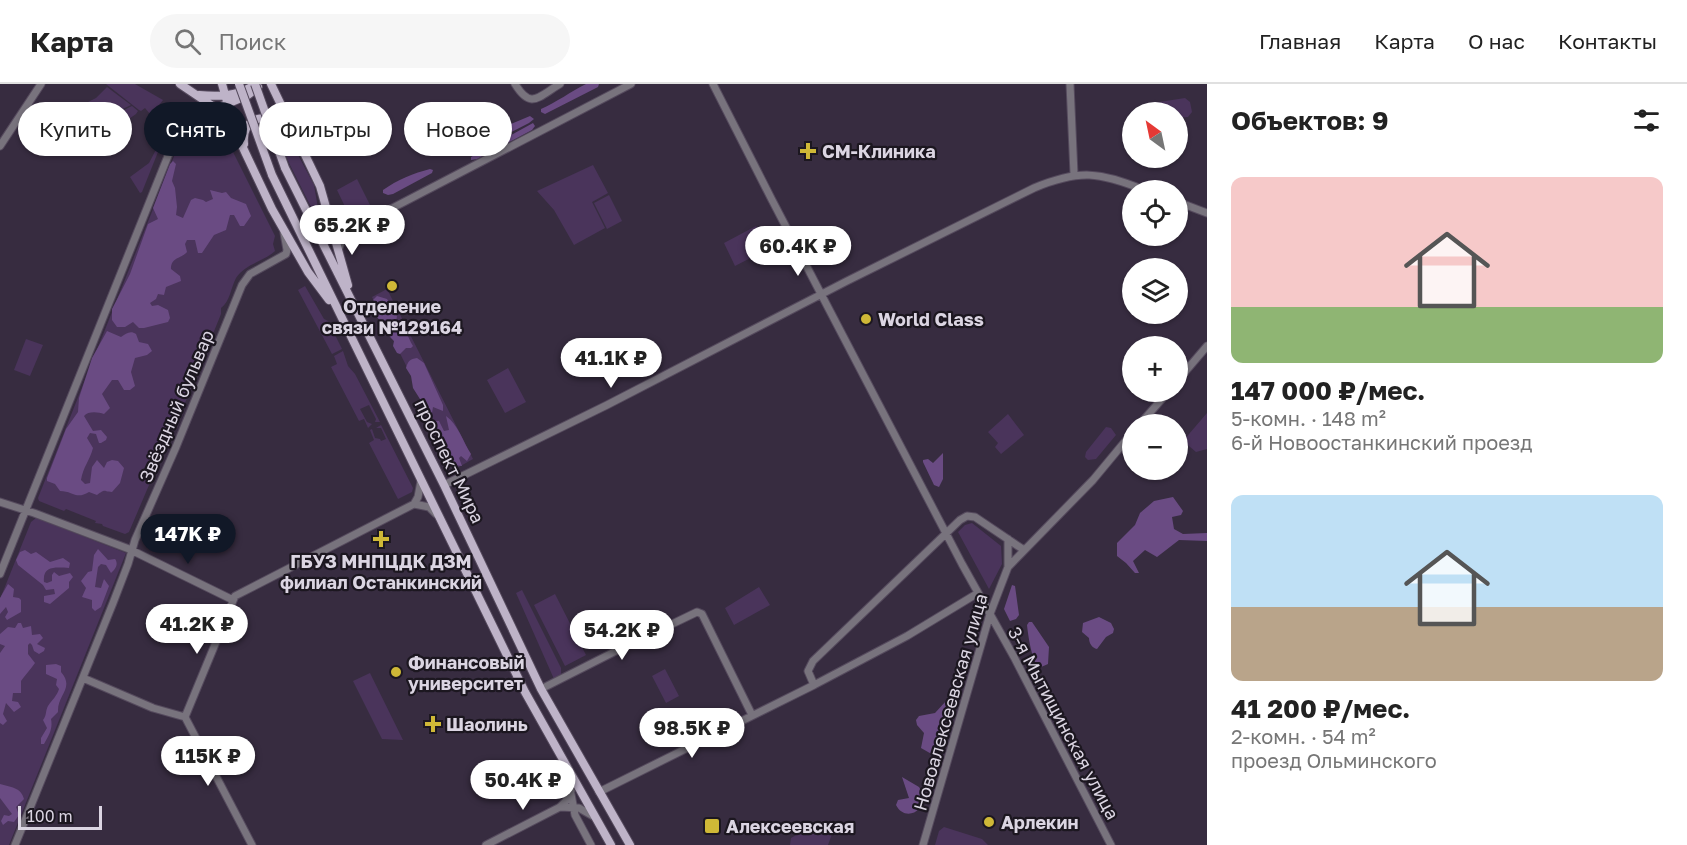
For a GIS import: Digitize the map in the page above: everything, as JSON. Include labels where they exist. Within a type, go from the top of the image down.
[{"type":"main road","points":[[180,84],[208,102]]},
{"type":"main road","points":[[222,84],[226,100]]},
{"type":"main road","points":[[227,84],[233,91],[257,84]]},
{"type":"main road","points":[[198,95],[226,100],[250,94],[257,84]]},
{"type":"main road","name":"проспект Мира","points":[[257,84],[285,168],[444,485],[542,689],[630,845]]},
{"type":"main road","points":[[271,84],[280,102]]},
{"type":"main road","points":[[226,100],[240,88]]},
{"type":"main road","name":"проспект Мира","points":[[240,88],[272,175],[445,524],[525,692],[611,845]]},
{"type":"main road","points":[[247,155],[284,231],[308,272],[342,318]]},
{"type":"main road","points":[[306,156],[320,186],[354,305]]},
{"type":"street","points":[[0,146],[41,84]]},
{"type":"street","points":[[515,84],[522,96],[534,99],[560,84]]},
{"type":"street","points":[[327,213],[333,224],[342,228],[381,214],[631,84]]},
{"type":"street","name":"3-я Мытищинская улица","points":[[713,84],[1111,845]]},
{"type":"street","points":[[1070,84],[1074,174]]},
{"type":"street","points":[[0,574],[168,156]]},
{"type":"street","points":[[444,485],[1054,179],[1074,174],[1100,176],[1122,183]]},
{"type":"street","points":[[1188,206],[1207,213]]},
{"type":"street","points":[[339,257],[339,245],[343,237],[381,214]]},
{"type":"street","name":"Звёздный бульвар","points":[[15,845],[133,551],[135,540],[176,447],[242,285],[250,274],[286,254],[288,250],[284,231]]},
{"type":"street","points":[[1188,368],[1207,346]]},
{"type":"street","points":[[1149,414],[1159,402]]},
{"type":"street","name":"Новоалексеевская улица","points":[[1008,567],[1093,480],[1122,445]]},
{"type":"street","points":[[185,717],[233,600],[241,592],[414,504],[418,497],[421,476]]},
{"type":"street","points":[[0,502],[25,509],[133,551],[233,600]]},
{"type":"street","points":[[414,504],[429,507],[445,524]]},
{"type":"street","points":[[814,685],[808,671],[813,661],[960,520],[973,516],[1024,550]]},
{"type":"street","name":"Новоалексеевская улица","points":[[924,845],[990,614],[1008,567],[1008,539]]},
{"type":"street","points":[[599,792],[814,685],[907,636],[978,593]]},
{"type":"street","points":[[542,689],[614,652],[700,613],[752,715]]},
{"type":"street","points":[[83,678],[153,708],[185,717],[252,845]]},
{"type":"street","points":[[566,767],[574,808],[591,845]]},
{"type":"street","points":[[486,845],[560,807],[571,791]]},
{"type":"street","points":[[560,807],[584,810],[595,817]]},
{"type":"shaded area","points":[[106,84],[135,84],[163,100],[161,102],[144,102],[144,109],[141,111],[132,102]]},
{"type":"shaded area","points":[[586,84],[599,84],[598,87],[545,114],[541,112],[541,109]]},
{"type":"shaded area","points":[[107,87],[127,102],[88,102],[96,98]]},
{"type":"shaded area","points":[[1185,98],[1190,102],[1192,112],[1188,117],[1188,102],[1159,102]]},
{"type":"shaded area","points":[[132,106],[138,111],[132,117]]},
{"type":"shaded area","points":[[530,116],[534,119],[512,132],[512,124]]},
{"type":"shaded area","points":[[533,123],[535,126],[512,141],[512,135]]},
{"type":"shaded area","points":[[153,156],[156,156],[140,193],[130,177],[149,163]]},
{"type":"shaded area","points":[[174,156],[235,156],[275,236],[273,244],[275,251],[245,269],[236,278],[221,308],[221,314],[176,425],[171,430],[172,436],[129,532],[125,534],[103,526],[66,509],[64,511],[39,501],[38,498]]},
{"type":"shaded area","points":[[286,156],[299,156],[314,185],[320,220],[328,241]]},
{"type":"shaded area","points":[[473,156],[483,156],[471,160]]},
{"type":"shaded area","points":[[173,161],[176,164],[172,181],[175,188],[176,215],[183,218],[191,200],[195,198],[206,202],[213,199],[210,190],[226,192],[231,198],[246,204],[251,216],[244,226],[240,226],[234,215],[230,215],[226,230],[214,235],[202,253],[198,253],[195,240],[187,240],[185,244],[187,252],[174,260],[171,265],[171,269],[180,276],[181,281],[166,287],[164,295],[158,294],[156,299],[150,303],[152,306],[158,305],[168,310],[170,318],[168,322],[144,328],[139,328],[133,322],[125,327],[117,327],[112,320],[112,309],[130,274],[148,224],[158,219],[153,208]]},
{"type":"shaded area","points":[[593,165],[608,193],[592,202],[605,228],[574,245],[554,210],[537,191]]},
{"type":"shaded area","points":[[430,169],[433,170],[432,173],[393,194],[383,193],[383,190],[400,180]]},
{"type":"shaded area","points":[[357,179],[371,207],[350,217],[337,190]]},
{"type":"shaded area","points":[[609,195],[622,221],[607,229],[594,203]]},
{"type":"shaded area","points":[[756,226],[768,249],[735,266],[724,243]]},
{"type":"shaded area","points":[[305,286],[324,319],[328,321],[342,349],[332,354],[298,290]]},
{"type":"shaded area","points":[[387,289],[473,459],[457,468],[372,297]]},
{"type":"shaded area","points":[[377,296],[387,299],[397,316],[396,322],[405,330],[413,346],[406,348],[400,354],[397,353],[393,346],[394,341],[377,317],[379,306],[373,300]]},
{"type":"shaded area","points":[[107,331],[121,337],[132,332],[136,334],[139,342],[148,344],[152,351],[135,358],[131,372],[135,386],[130,390],[124,390],[118,380],[112,380],[102,394],[110,408],[104,414],[96,412],[84,416],[93,431],[101,430],[107,437],[99,443],[96,434],[90,433],[87,438],[93,448],[81,480],[85,484],[90,483],[92,467],[97,460],[104,468],[107,462],[112,460],[118,461],[124,468],[120,483],[112,492],[104,491],[97,495],[89,492],[78,495],[60,491],[55,484],[47,481],[47,478],[66,429],[78,412],[79,398],[92,358]]},
{"type":"shaded area","points":[[26,339],[43,345],[30,376],[14,370]]},
{"type":"shaded area","points":[[343,351],[348,366],[355,374],[380,422],[375,422],[376,419],[369,405],[360,409],[367,422],[372,424],[368,428],[364,419],[359,421],[331,367],[337,364],[334,356]]},
{"type":"shaded area","points":[[417,358],[424,363],[443,405],[443,411],[433,407],[430,415],[413,388],[411,376],[406,368],[410,361]]},
{"type":"shaded area","points":[[508,368],[526,402],[505,413],[487,380]]},
{"type":"shaded area","points":[[1207,413],[1207,449],[1196,452],[1188,445],[1188,435]]},
{"type":"shaded area","points":[[1008,414],[1024,435],[1001,454],[995,447],[998,443],[988,432]]},
{"type":"shaded area","points":[[446,416],[457,428],[471,454],[467,461],[461,456],[459,458],[462,466],[453,465],[435,431],[436,421],[439,421],[444,431],[449,430]]},
{"type":"shaded area","points":[[381,425],[413,488],[412,492],[398,499],[369,443],[374,440],[370,430],[372,429],[375,438],[381,441],[386,439],[381,428],[376,428]]},
{"type":"shaded area","points":[[1106,427],[1111,428],[1116,435],[1096,459],[1088,460],[1085,457],[1086,452]]},
{"type":"shaded area","points":[[943,453],[943,479],[939,487],[934,485],[923,460],[928,459],[933,463]]},
{"type":"shaded area","points":[[1173,497],[1183,511],[1181,515],[1172,517],[1174,529],[1183,534],[1207,533],[1207,541],[1179,540],[1157,557],[1145,550],[1133,561],[1139,573],[1135,573],[1117,556],[1117,543],[1135,525],[1140,513],[1154,501]]},
{"type":"shaded area","points":[[36,518],[126,553],[9,845],[0,845],[0,599],[31,522]]},
{"type":"shaded area","points":[[972,523],[1001,546],[1002,564],[989,589],[958,532],[965,525]]},
{"type":"shaded area","points":[[98,549],[108,560],[115,559],[117,565],[111,573],[106,565],[101,564],[98,567],[95,587],[101,588],[104,579],[109,586],[101,607],[95,611],[92,608],[92,600],[82,597],[86,588],[81,581],[88,572],[92,571],[94,555]]},
{"type":"shaded area","points":[[25,550],[31,554],[36,552],[50,562],[63,558],[70,563],[69,568],[52,568],[44,576],[44,582],[47,583],[52,581],[54,572],[59,576],[70,573],[73,577],[69,582],[69,588],[50,604],[44,602],[44,596],[55,594],[54,589],[46,590],[18,565],[16,560],[20,552]]},
{"type":"shaded area","points":[[8,584],[14,589],[13,597],[21,600],[21,612],[7,620],[6,607],[0,614],[0,598]]},
{"type":"shaded area","points":[[1012,585],[1015,586],[1019,615],[1010,621],[1004,609]]},
{"type":"shaded area","points":[[759,587],[770,605],[734,625],[725,608]]},
{"type":"shaded area","points":[[522,590],[561,668],[561,674],[554,679],[516,593]]},
{"type":"shaded area","points":[[555,594],[586,655],[565,666],[534,605]]},
{"type":"shaded area","points":[[1099,617],[1111,623],[1114,629],[1113,633],[1106,637],[1097,649],[1082,632],[1083,623]]},
{"type":"shaded area","points":[[1032,622],[1049,647],[1048,664],[1039,668],[1031,648],[1027,625]]},
{"type":"shaded area","points":[[18,623],[21,623],[23,628],[31,626],[32,635],[40,634],[43,638],[37,644],[45,648],[39,654],[34,651],[30,643],[28,645],[28,654],[35,663],[21,681],[21,693],[13,693],[12,701],[18,702],[21,707],[14,712],[6,703],[3,714],[7,721],[3,725],[0,723],[0,653],[5,646],[0,644],[0,634],[8,627],[15,628]]},
{"type":"shaded area","points":[[46,665],[61,666],[66,687],[58,706],[58,712],[51,719],[49,735],[44,744],[41,744],[41,738],[47,728],[43,720],[48,706],[59,689],[56,685],[57,679],[46,674]]},
{"type":"shaded area","points":[[665,669],[679,696],[666,703],[652,676]]},
{"type":"shaded area","points":[[370,673],[403,740],[382,739],[353,681]]},
{"type":"shaded area","points":[[946,701],[951,702],[948,717],[935,756],[921,748],[924,733],[916,720],[919,716],[935,713]]},
{"type":"shaded area","points":[[902,777],[919,787],[924,796],[921,807],[913,813],[904,813],[896,805],[898,800],[909,798]]},
{"type":"shaded area","points":[[0,784],[18,790],[24,799],[16,807],[19,815],[14,822],[8,821],[3,825],[1,821],[4,815],[12,814],[0,798]]},
{"type":"shaded area","points":[[824,820],[826,823],[832,820],[835,826],[828,845],[790,845],[791,838]]},
{"type":"shaded area","points":[[944,827],[982,839],[988,845],[935,845],[939,831]]},
{"type":"place","name":"СМ-Клиника","points":[[808,151]]},
{"type":"place","name":"Отделение связи №129164","points":[[392,286]]},
{"type":"place","name":"World Class","points":[[866,319]]},
{"type":"place","name":"ГБУЗ МНПЦДК ДЗМ филиал Останкинский","points":[[381,539]]},
{"type":"place","name":"Финансовый университет","points":[[396,672]]},
{"type":"place","name":"Шаолинь","points":[[433,724]]},
{"type":"place","name":"Арлекин","points":[[989,822]]},
{"type":"place","name":"Алексеевская","points":[[712,826]]}]
